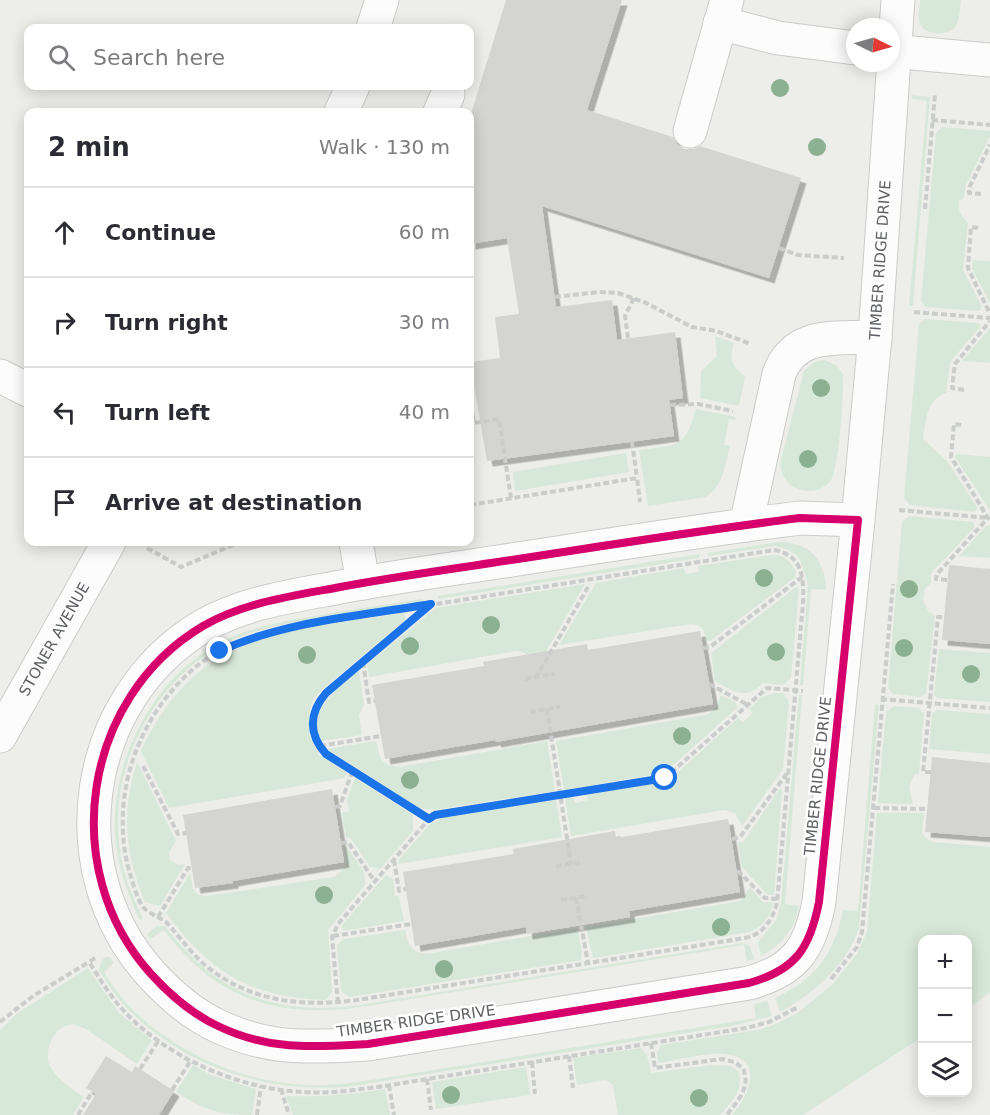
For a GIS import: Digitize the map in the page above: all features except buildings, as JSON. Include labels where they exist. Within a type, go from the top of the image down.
[{"type":"street","points":[[374,24],[382,0]]},
{"type":"street","name":"TIMBER RIDGE DRIVE","points":[[896,18],[898,0]]},
{"type":"street","points":[[690,131],[724,12],[778,38],[846,47]]},
{"type":"street","points":[[900,53],[990,60]]},
{"type":"street","name":"TIMBER RIDGE DRIVE","points":[[858,520],[801,518],[746,525],[363,583],[294,595],[228,613],[176,645],[152,667],[130,695],[111,732],[98,777],[93,819],[96,859],[106,899],[125,939],[142,965],[165,990],[195,1014],[229,1031],[272,1044],[306,1048],[368,1044],[749,983],[765,979],[783,970],[799,955],[811,937],[819,902],[858,520],[875,338],[892,72]]},
{"type":"street","points":[[343,108],[351,90]]},
{"type":"street","points":[[746,525],[784,360],[795,350],[815,340],[875,338]]},
{"type":"street","points":[[0,376],[24,388]]},
{"type":"street","name":"STONER AVENUE","points":[[0,736],[107,546]]},
{"type":"street","points":[[357,546],[363,583]]},
{"type":"path","points":[[925,211],[935,93]]},
{"type":"path","points":[[933,120],[990,125]]},
{"type":"path","points":[[981,194],[969,193],[969,188],[990,145]]},
{"type":"path","points":[[978,228],[971,227],[968,268],[990,318]]},
{"type":"path","points":[[779,249],[798,255],[847,258]]},
{"type":"path","points":[[847,267],[848,252]]},
{"type":"path","points":[[555,297],[600,292],[618,293],[658,308],[692,327],[722,333],[760,348]]},
{"type":"path","points":[[628,338],[625,316],[634,298]]},
{"type":"path","points":[[915,324],[917,301]]},
{"type":"path","points":[[908,312],[990,318]]},
{"type":"path","points":[[964,390],[952,388],[955,364],[990,318]]},
{"type":"path","points":[[670,405],[698,404],[743,413]]},
{"type":"path","points":[[474,423],[499,419],[511,498]]},
{"type":"path","points":[[961,425],[954,424],[951,457],[989,518]]},
{"type":"path","points":[[632,442],[642,511]]},
{"type":"path","points":[[474,504],[637,478]]},
{"type":"path","points":[[898,522],[899,510],[989,518]]},
{"type":"path","points":[[947,580],[936,579],[937,574],[989,518]]},
{"type":"path","points":[[145,547],[181,567],[231,546]]},
{"type":"path","points":[[774,550],[789,555],[795,560],[802,577],[803,603],[778,899],[774,914],[762,931],[752,937],[338,1003],[300,1004],[258,994],[219,976],[176,935],[168,923],[141,906],[125,857],[122,825],[124,796],[140,739],[157,710],[177,685],[198,665],[241,641],[270,632],[593,578],[774,550]]},
{"type":"path","points":[[703,648],[710,647],[802,577]]},
{"type":"path","points":[[536,678],[593,578]]},
{"type":"path","points":[[825,986],[857,947],[862,932],[893,581]]},
{"type":"path","points":[[430,596],[431,604]]},
{"type":"path","points":[[429,819],[326,754],[319,747],[313,733],[312,722],[318,703],[326,693],[431,604]]},
{"type":"path","points":[[931,772],[923,772],[938,617],[944,617]]},
{"type":"path","points":[[363,662],[369,702],[375,701]]},
{"type":"path","points":[[525,679],[555,674]]},
{"type":"path","points":[[710,684],[748,705]]},
{"type":"path","points":[[338,1003],[332,936],[338,924],[429,819],[435,815],[665,778],[767,688],[803,691]]},
{"type":"path","points":[[874,699],[990,708]]},
{"type":"path","points":[[530,712],[560,707]]},
{"type":"path","points":[[547,709],[571,864]]},
{"type":"path","points":[[319,747],[381,736]]},
{"type":"path","points":[[136,752],[178,834],[186,833]]},
{"type":"path","points":[[732,839],[740,837],[788,771]]},
{"type":"path","points":[[335,807],[340,806],[352,772]]},
{"type":"path","points":[[874,808],[927,809]]},
{"type":"path","points":[[341,843],[348,842],[375,882]]},
{"type":"path","points":[[394,859],[399,891],[406,889]]},
{"type":"path","points":[[556,866],[582,862]]},
{"type":"path","points":[[150,923],[158,917],[188,868],[192,868]]},
{"type":"path","points":[[737,872],[765,898],[778,899]]},
{"type":"path","points":[[561,900],[588,896]]},
{"type":"path","points":[[576,898],[588,963]]},
{"type":"path","points":[[332,936],[411,924]]},
{"type":"path","points":[[0,1022],[33,996],[99,956]]},
{"type":"path","points":[[89,962],[124,1012],[146,1031],[191,1060],[230,1078],[261,1086],[304,1092],[344,1091],[389,1085],[770,1022],[802,1004]]},
{"type":"path","points":[[140,1069],[159,1040]]},
{"type":"path","points":[[651,1043],[655,1068],[722,1059],[734,1062],[743,1068],[746,1085],[739,1100],[727,1115]]},
{"type":"path","points":[[569,1056],[573,1088]]},
{"type":"path","points":[[172,1090],[191,1060]]},
{"type":"path","points":[[532,1062],[535,1094]]},
{"type":"path","points":[[427,1079],[431,1110]]},
{"type":"path","points":[[389,1085],[394,1115]]},
{"type":"path","points":[[257,1115],[261,1086]]},
{"type":"path","points":[[280,1089],[289,1115]]},
{"type":"path","points":[[78,1115],[92,1092]]},
{"type":"green space","points":[[920,0],[961,0],[957,24],[945,33],[933,33],[923,28],[919,19]]},
{"type":"green space","points":[[912,95],[930,97],[913,306],[909,306],[927,101],[912,99]]},
{"type":"green space","points":[[942,127],[990,131],[990,136],[965,187],[964,197],[959,201],[960,213],[968,223],[963,270],[982,307],[979,311],[926,307],[921,301],[936,133]]},
{"type":"green space","points":[[973,260],[990,261],[990,303],[972,269]]},
{"type":"green space","points":[[925,319],[979,323],[981,326],[950,362],[946,393],[934,401],[928,412],[923,439],[947,461],[977,507],[975,512],[910,505],[904,498],[919,324]]},
{"type":"green space","points":[[990,328],[990,363],[962,361]]},
{"type":"green space","points":[[715,336],[734,343],[732,353],[734,366],[745,376],[739,406],[700,398],[701,371],[717,356]]},
{"type":"green space","points":[[824,360],[836,365],[843,374],[839,446],[834,473],[828,484],[812,491],[803,490],[788,482],[783,476],[780,464],[804,371],[815,362]]},
{"type":"green space","points":[[696,409],[736,417],[735,420],[729,419],[724,445],[730,446],[720,481],[706,497],[648,506],[639,450],[678,443],[688,432]]},
{"type":"green space","points":[[626,453],[629,472],[515,491],[513,472]]},
{"type":"green space","points":[[956,454],[990,457],[990,510],[955,457]]},
{"type":"green space","points":[[909,516],[973,522],[975,527],[931,573],[931,583],[925,589],[923,601],[929,612],[935,616],[926,693],[921,697],[893,694],[888,688],[902,522]]},
{"type":"green space","points":[[990,525],[990,558],[959,556],[985,527]]},
{"type":"green space","points":[[778,542],[799,545],[814,554],[823,569],[825,579],[826,590],[811,589],[803,685],[800,685],[808,583],[799,558],[789,550],[776,546],[708,556],[708,553]]},
{"type":"green space","points":[[699,554],[699,558],[438,599],[438,596]]},
{"type":"green space","points":[[773,555],[790,562],[796,573],[794,578],[710,641],[706,641],[701,627],[691,624],[559,645],[596,583],[684,568],[686,574],[699,572],[698,566]]},
{"type":"green space","points":[[585,584],[537,667],[528,656],[516,651],[369,677],[367,664],[436,608]]},
{"type":"green space","points":[[796,587],[799,589],[791,678],[783,685],[763,683],[751,692],[745,693],[734,691],[715,681],[711,653]]},
{"type":"green space","points":[[421,599],[422,602],[310,619],[257,631],[232,640],[205,656],[180,676],[159,700],[142,727],[129,757],[121,788],[118,819],[121,859],[143,919],[140,920],[126,887],[117,851],[115,819],[118,788],[126,757],[139,727],[156,700],[177,675],[201,655],[228,639],[252,630],[301,618]]},
{"type":"green space","points":[[403,613],[405,620],[319,692],[312,702],[309,713],[309,735],[319,755],[347,773],[345,778],[169,808],[141,751],[164,711],[189,681],[218,659],[249,643],[320,625]]},
{"type":"green space","points":[[939,649],[990,653],[990,702],[938,698],[934,695]]},
{"type":"green space","points":[[359,671],[364,705],[359,715],[362,735],[321,741],[317,730],[320,710],[334,693]]},
{"type":"green space","points":[[783,693],[789,701],[783,769],[742,826],[735,813],[724,810],[571,836],[565,798],[573,797],[575,803],[588,800],[587,795],[668,781],[738,718],[743,722],[753,713],[749,709],[761,697]]},
{"type":"green space","points":[[721,695],[734,701],[738,707],[670,768],[657,774],[564,790],[556,741],[705,715],[716,708]]},
{"type":"green space","points":[[799,695],[802,695],[785,904],[799,906],[795,922],[786,936],[761,956],[758,942],[776,920],[781,902]]},
{"type":"green space","points":[[875,704],[879,705],[859,928],[846,954],[827,977],[805,996],[780,1012],[775,998],[802,982],[821,963],[834,940],[843,910],[858,911]]},
{"type":"green space","points":[[894,706],[919,708],[924,714],[919,773],[914,775],[909,787],[913,804],[878,803],[886,712]]},
{"type":"green space","points":[[937,710],[990,714],[990,754],[929,749],[932,714]]},
{"type":"green space","points":[[376,741],[382,760],[388,765],[400,767],[547,741],[555,791],[434,810],[419,808],[327,749]]},
{"type":"green space","points":[[137,762],[176,841],[169,853],[170,860],[179,865],[185,864],[160,906],[145,902],[129,850],[127,816]]},
{"type":"green space","points":[[355,778],[413,815],[413,831],[380,869],[370,867],[350,837],[346,838],[342,813],[349,811],[347,800]]},
{"type":"green space","points":[[780,788],[782,790],[774,895],[768,895],[742,867],[738,842],[743,842]]},
{"type":"green space","points":[[556,800],[562,837],[399,864],[398,861],[430,824],[442,818]]},
{"type":"green space","points":[[877,813],[924,813],[922,833],[927,839],[934,842],[990,847],[990,993],[972,1005],[972,935],[918,935],[918,1040],[803,1115],[732,1115],[744,1098],[750,1079],[750,1070],[746,1063],[738,1057],[725,1054],[701,1055],[658,1063],[657,1053],[661,1045],[758,1030],[796,1014],[832,985],[857,954],[867,932]]},
{"type":"green space","points":[[344,847],[347,847],[364,872],[365,885],[328,930],[332,992],[326,1000],[275,994],[234,978],[199,951],[166,913],[190,873],[193,889],[198,895],[207,896],[334,877],[345,864]]},
{"type":"green space","points":[[386,875],[393,879],[395,896],[399,896],[404,921],[343,931],[342,925]]},
{"type":"green space","points":[[750,887],[763,902],[773,903],[765,921],[750,932],[593,958],[586,927],[735,902],[742,900]]},
{"type":"green space","points":[[157,926],[165,926],[205,969],[227,984],[250,996],[302,1007],[330,1008],[360,1005],[743,943],[750,946],[754,959],[747,961],[744,945],[361,1007],[302,1010],[250,999],[227,988],[205,973],[184,954],[164,930],[150,939],[147,934]]},
{"type":"green space","points":[[577,928],[582,952],[581,960],[349,997],[341,991],[337,945],[344,939],[405,930],[411,947],[417,952],[427,954]]},
{"type":"green space","points":[[110,957],[114,963],[104,972],[122,997],[135,1012],[171,1041],[236,1072],[282,1083],[332,1085],[369,1080],[756,1018],[754,1004],[767,1001],[772,1016],[731,1026],[345,1087],[316,1088],[259,1081],[205,1063],[180,1049],[156,1033],[119,999],[99,970],[102,960]]},
{"type":"green space","points":[[88,968],[119,1013],[152,1040],[137,1064],[86,1029],[73,1024],[63,1027],[52,1040],[48,1050],[48,1060],[60,1078],[84,1097],[73,1115],[0,1115],[0,1030],[18,1013]]},
{"type":"green space","points":[[641,1048],[647,1055],[651,1073],[712,1065],[730,1066],[738,1071],[740,1077],[736,1095],[720,1115],[618,1115],[613,1085],[606,1080],[577,1085],[573,1058]]},
{"type":"green space","points":[[193,1065],[211,1075],[256,1089],[252,1115],[212,1110],[176,1092]]},
{"type":"green space","points":[[526,1067],[530,1095],[436,1109],[432,1082]]},
{"type":"green space","points":[[385,1089],[390,1115],[293,1115],[286,1096],[336,1095]]},
{"type":"cycle path","points":[[800,518],[858,520],[819,902],[811,932],[805,944],[798,955],[778,971],[749,983],[368,1044],[293,1046],[239,1035],[192,1011],[151,974],[121,932],[102,886],[94,837],[96,788],[109,740],[131,696],[162,657],[203,626],[234,611],[284,597],[639,540],[800,518]]},
{"type":"route","points":[[220,651],[241,641],[270,632],[431,604],[326,693],[318,703],[312,722],[313,733],[319,747],[326,754],[340,765],[429,819],[435,815],[665,778]]}]
